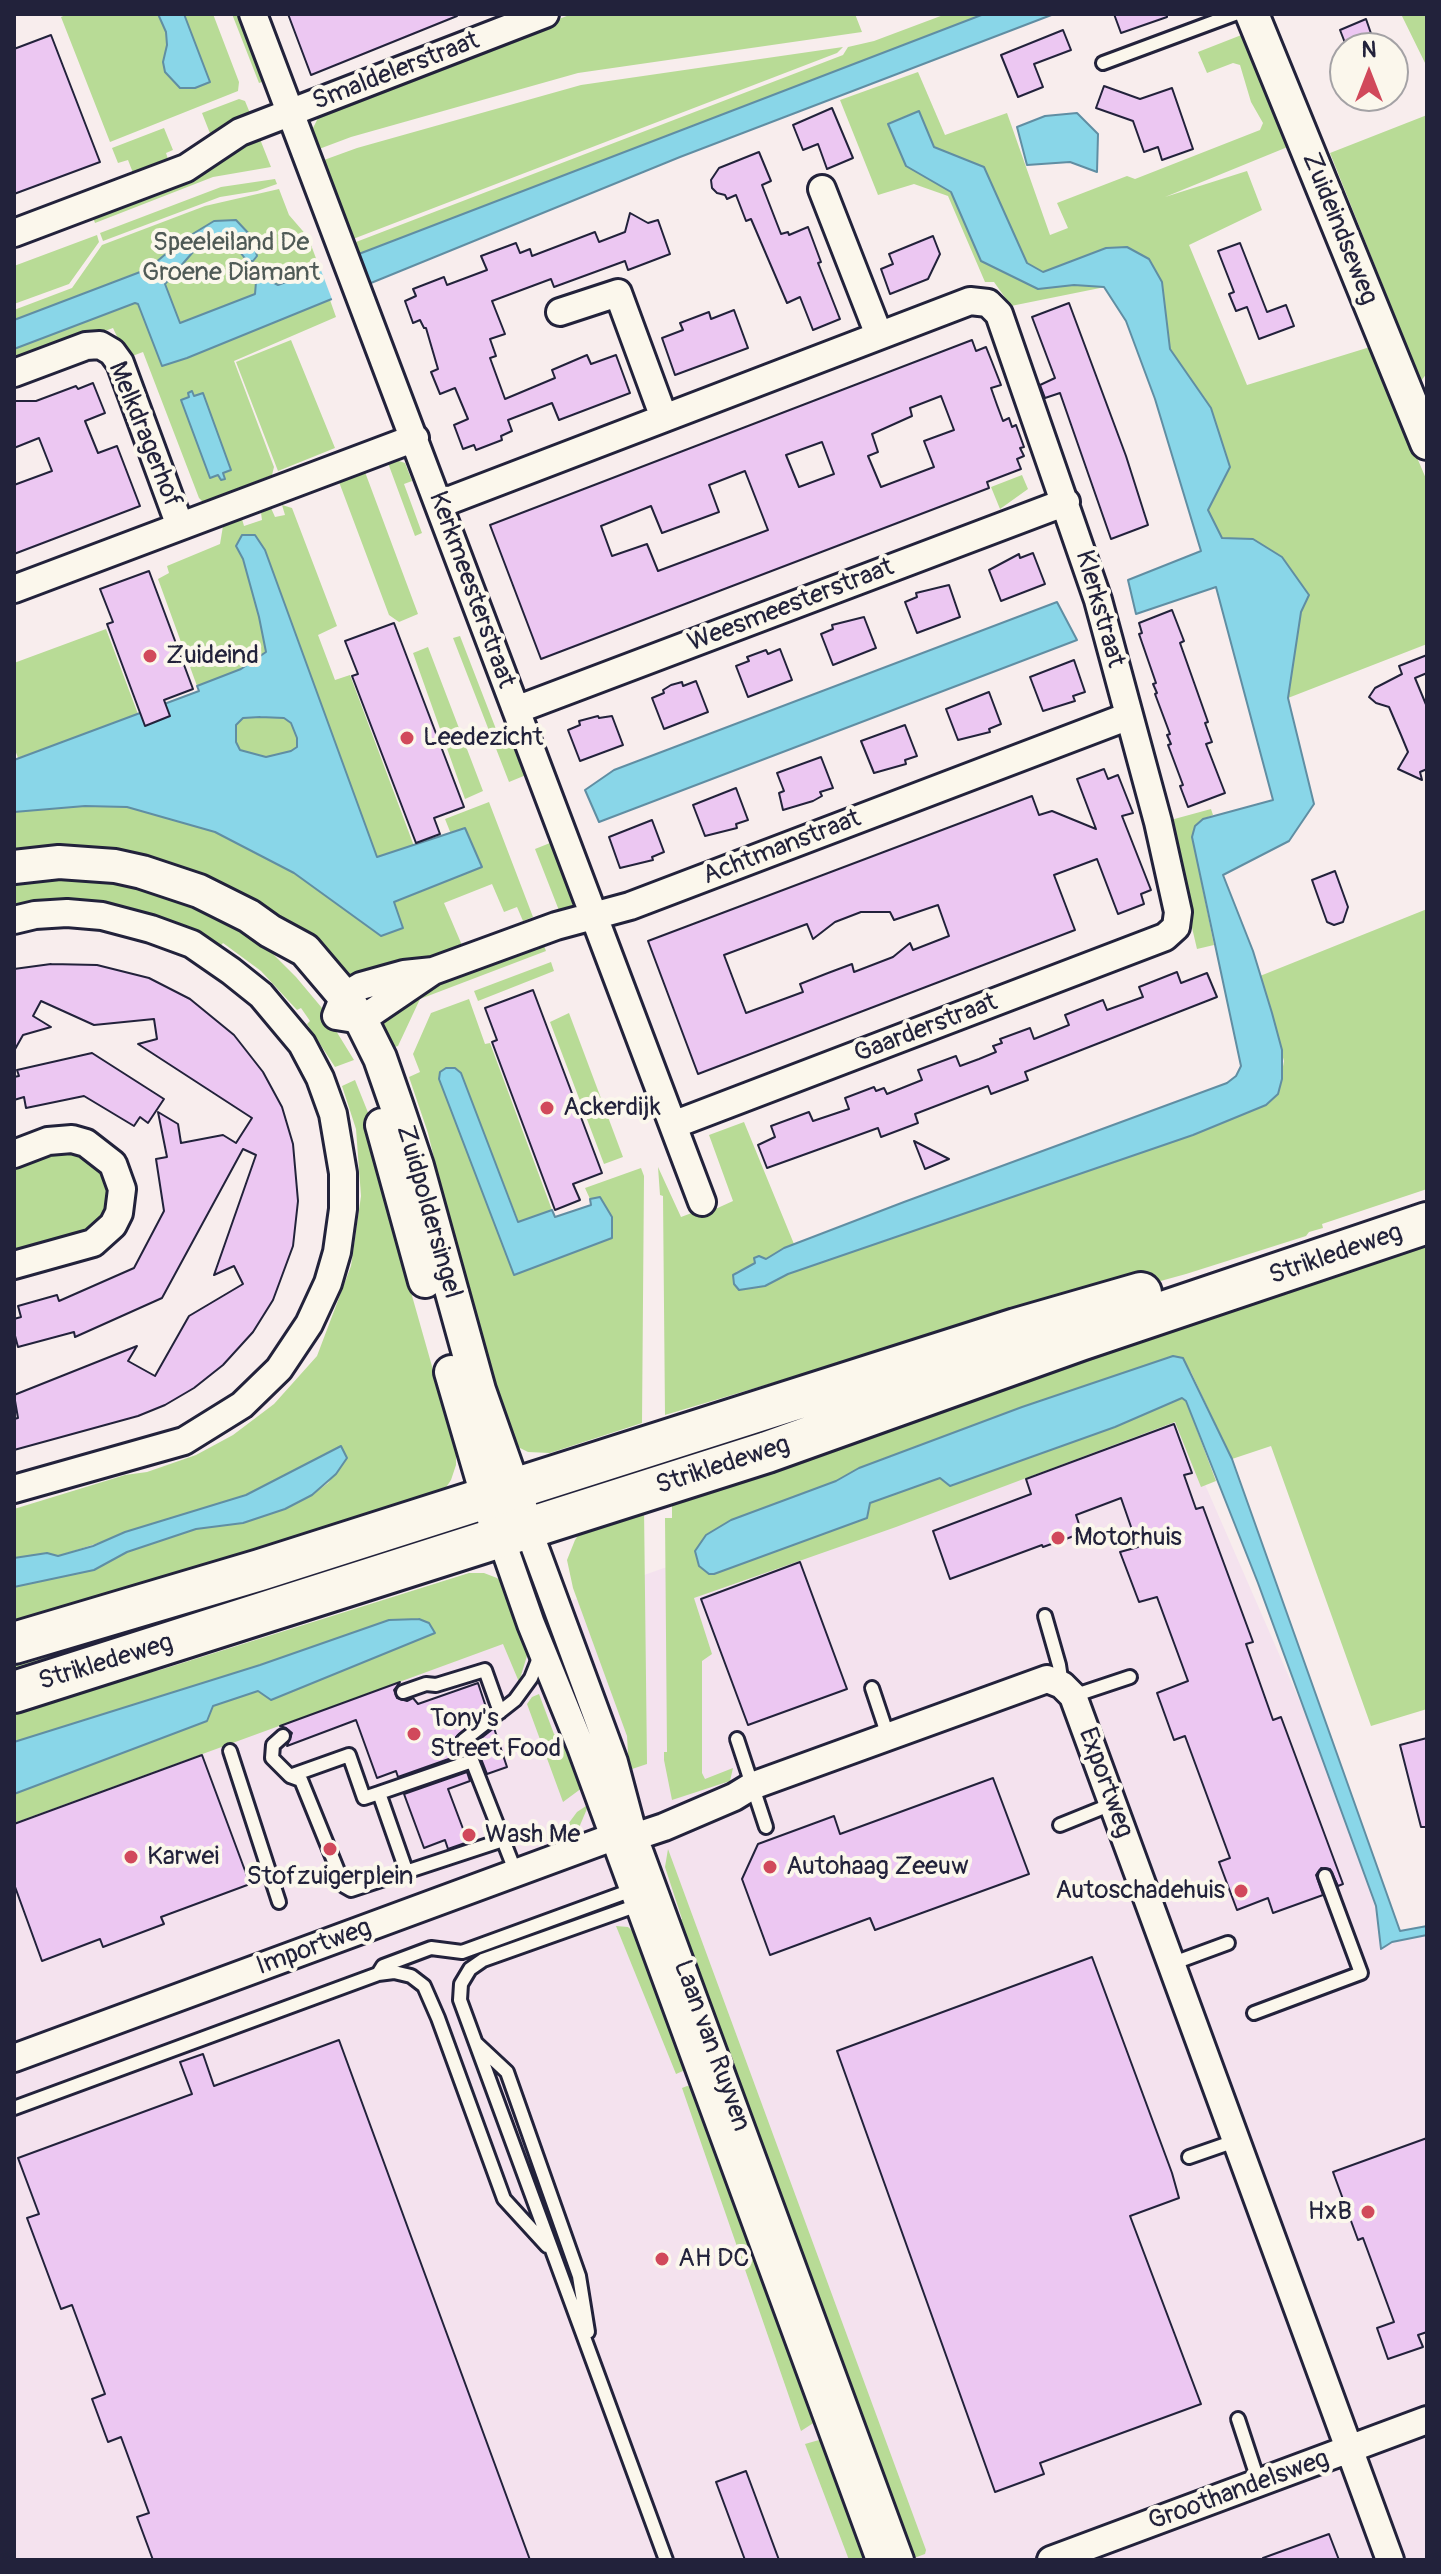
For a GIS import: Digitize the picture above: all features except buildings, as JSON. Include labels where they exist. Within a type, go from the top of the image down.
[{"type":"main road","name":"Strikledeweg","points":[[14,1643],[231,1579],[1016,1329],[1268,1255],[1427,1203]]},
{"type":"main road","name":"Strikledeweg","points":[[14,1692],[767,1452],[1080,1340],[1427,1223]]},
{"type":"street","name":"Kerkmeesterstraat","points":[[253,14],[702,1202]]},
{"type":"street","name":"Smaldelerstraat","points":[[14,233],[186,168],[240,132],[545,14]]},
{"type":"street","name":"Zuideindseweg","points":[[1252,14],[1427,443]]},
{"type":"street","points":[[440,504],[879,335],[822,189]]},
{"type":"street","points":[[560,312],[618,293],[664,418]]},
{"type":"street","name":"Klerkstraat","points":[[879,335],[970,301],[988,303],[999,314],[1098,600],[1158,822],[1178,912],[1176,927]]},
{"type":"street","name":"Melkdragerhof","points":[[14,373],[86,346],[100,345],[112,352],[120,363],[180,526]]},
{"type":"street","name":"Melkdragerhof","points":[[14,589],[415,438]]},
{"type":"street","name":"Weesmeesterstraat","points":[[516,710],[1066,502]]},
{"type":"street","name":"Achtmanstraat","points":[[347,1010],[433,971],[556,926],[630,906],[1129,716]]},
{"type":"street","name":"Zuidpoldersingel","points":[[14,867],[59,862],[88,863],[142,872],[199,891],[249,916],[270,931],[291,962],[347,1010],[514,1534]]},
{"type":"street","points":[[14,920],[67,913],[102,916],[151,929],[192,944],[261,995],[302,1044],[320,1078],[333,1114],[343,1173],[343,1209],[337,1252],[328,1283],[309,1324],[279,1369],[242,1405],[184,1441],[14,1489]]},
{"type":"street","name":"Gaarderstraat","points":[[673,1125],[1165,937],[1176,927]]},
{"type":"street","points":[[14,1154],[48,1141],[72,1139],[86,1143],[98,1149],[113,1164],[122,1189],[122,1201],[113,1225],[93,1243],[14,1265]]},
{"type":"street","name":"Laan van Ruyven","points":[[514,1534],[542,1650],[581,1747],[624,1837],[900,2560]]},
{"type":"street","name":"Laan van Ruyven","points":[[514,1534],[614,1762],[635,1897],[880,2560]]},
{"type":"street","points":[[624,1837],[719,1804],[752,1786],[1029,1684],[1047,1679],[1068,1690]]},
{"type":"street","name":"Exportweg","points":[[1068,1690],[1390,2560]]},
{"type":"street","name":"Importweg","points":[[14,2058],[516,1873],[624,1837]]},
{"type":"street","name":"Groothandelsweg","points":[[1051,2560],[1427,2420]]},
{"type":"lane","points":[[1103,63],[1235,14]]},
{"type":"lane","points":[[1045,1616],[1068,1690],[1130,1677]]},
{"type":"lane","points":[[516,1873],[464,1740],[515,1700],[531,1678],[542,1650]]},
{"type":"lane","points":[[403,1692],[485,1670],[500,1712]]},
{"type":"lane","points":[[872,1688],[888,1736]]},
{"type":"lane","points":[[283,1736],[273,1745],[272,1758],[290,1776],[301,1780],[344,1886],[351,1890],[362,1889],[503,1840]]},
{"type":"lane","points":[[737,1739],[766,1827]]},
{"type":"lane","points":[[230,1751],[279,1902]]},
{"type":"lane","points":[[290,1776],[349,1755],[364,1798],[472,1761]]},
{"type":"lane","points":[[379,1793],[407,1873]]},
{"type":"lane","points":[[1060,1825],[1112,1804]]},
{"type":"lane","points":[[1254,2013],[1361,1973],[1325,1876]]},
{"type":"lane","points":[[378,1974],[383,1966],[431,1948],[462,1952],[635,1897]]},
{"type":"lane","points":[[635,1897],[483,1960],[470,1969],[461,1984],[460,2000],[666,2560]]},
{"type":"lane","points":[[1171,1964],[1228,1943]]},
{"type":"lane","points":[[14,2108],[378,1974],[394,1972],[411,1976],[424,1986],[504,2199],[553,2253]]},
{"type":"lane","points":[[476,2042],[507,2072],[579,2276],[592,2359]]},
{"type":"lane","points":[[1189,2157],[1235,2141]]},
{"type":"lane","points":[[1238,2419],[1259,2483]]},
{"type":"shaded area","points":[[1162,1386],[1400,1931],[1427,1926],[1427,2560],[14,2560],[14,1797],[664,1568]]},
{"type":"green space","points":[[68,14],[158,14],[166,32],[163,62],[195,88],[209,82],[184,14],[213,14],[239,82],[238,91],[110,142],[61,17]]},
{"type":"green space","points":[[232,14],[243,14],[268,80],[259,83]]},
{"type":"green space","points":[[572,14],[855,14],[862,32],[578,73],[351,137],[319,149],[313,128],[319,116],[317,111]]},
{"type":"green space","points":[[946,14],[984,14],[360,254],[356,242],[843,55],[848,47],[874,41]]},
{"type":"green space","points":[[1401,14],[1427,14],[1427,67]]},
{"type":"green space","points":[[1244,34],[1290,146],[1165,197],[1247,171],[1262,210],[1189,245],[1247,385],[1370,347],[1427,481],[1427,644],[1288,698],[1301,612],[1253,539],[1222,539],[1155,399],[1126,322],[1105,287],[1011,306],[994,282],[985,282],[948,196],[914,184],[878,195],[840,100],[918,72],[945,135],[1007,113],[1050,235],[1068,228],[1057,203],[1127,176],[1135,179],[1260,130],[1263,123],[1251,102],[1240,65],[1233,63],[1207,73],[1198,52]]},
{"type":"green space","points":[[843,47],[837,53],[353,239],[324,160],[581,85]]},
{"type":"green space","points":[[239,99],[245,101],[252,118],[213,141],[202,113]]},
{"type":"green space","points":[[1427,115],[1427,373],[1421,381],[1330,153]]},
{"type":"green space","points":[[164,128],[173,150],[166,153],[170,165],[135,178],[128,160],[118,163],[112,148]]},
{"type":"green space","points":[[258,134],[271,167],[213,177],[95,223],[91,212]]},
{"type":"green space","points":[[275,179],[277,184],[220,197],[103,241],[100,233],[221,187]]},
{"type":"green space","name":"Speeleiland De Groene Diamant","points":[[279,189],[289,215],[308,237],[320,269],[172,333],[141,272],[14,320],[14,310],[72,288],[102,245],[205,206]]},
{"type":"green space","points":[[97,235],[99,242],[69,284],[14,304],[14,266]]},
{"type":"green space","points":[[330,300],[336,317],[234,361],[274,467],[272,475],[203,502],[143,352],[127,358],[113,328],[14,365],[14,349],[135,303],[138,303],[162,365],[187,358]]},
{"type":"green space","points":[[291,340],[335,448],[278,471],[236,362]]},
{"type":"green space","points":[[396,460],[405,463],[412,481],[404,484],[422,533],[415,536],[388,463]]},
{"type":"green space","points":[[365,472],[418,614],[399,622],[389,615],[339,482]]},
{"type":"green space","points":[[1022,475],[1028,489],[1000,509],[991,487]]},
{"type":"green space","points":[[282,505],[292,508],[337,626],[318,635],[335,680],[350,675],[414,846],[377,858],[265,550],[236,546],[243,559],[266,652],[241,669],[197,686],[158,579],[169,573],[167,566],[220,544],[223,526],[242,519],[244,526],[262,520],[261,513],[271,508],[275,517],[285,515]]},
{"type":"green space","points":[[106,629],[138,714],[18,758],[14,747],[14,663]]},
{"type":"green space","points":[[460,636],[501,742],[516,737],[531,773],[509,782],[453,638]]},
{"type":"green space","points":[[428,647],[483,791],[465,799],[413,653]]},
{"type":"green space","points":[[243,718],[285,718],[291,723],[297,747],[291,752],[266,757],[240,750],[236,742],[236,725]]},
{"type":"green space","points":[[489,802],[533,917],[523,921],[517,907],[504,912],[492,884],[444,903],[464,950],[360,978],[347,976],[265,910],[14,854],[14,812],[85,806],[127,807],[215,832],[294,873],[393,903],[482,867],[465,829],[451,834],[445,819]]},
{"type":"green space","points":[[1211,809],[1213,815],[1203,819],[1192,837],[1214,945],[1197,949],[1167,821]]},
{"type":"green space","points":[[555,841],[576,895],[573,905],[560,913],[535,849]]},
{"type":"green space","points":[[37,875],[126,880],[212,910],[266,947],[296,977],[322,1008],[354,1060],[335,1067],[307,1024],[310,1021],[301,1008],[297,1010],[261,971],[223,943],[218,949],[14,910],[14,878]]},
{"type":"green space","points":[[1427,909],[1427,1189],[1322,1224],[1323,1228],[1306,1236],[1186,1274],[913,1349],[829,1366],[665,1415],[663,1196],[660,1195],[658,1167],[681,1217],[697,1211],[700,1216],[733,1201],[709,1135],[744,1122],[794,1244],[766,1259],[754,1259],[755,1263],[736,1272],[742,1290],[768,1285],[788,1274],[1193,1135],[1266,1105],[1278,1094],[1284,1061],[1260,976]]},
{"type":"green space","points":[[542,941],[546,951],[420,999],[398,1046],[384,1050],[379,1021],[408,995]]},
{"type":"green space","points":[[551,962],[554,971],[478,1001],[474,991]]},
{"type":"green space","points":[[469,999],[485,1044],[490,1043],[552,1210],[519,1223],[461,1073],[514,1275],[612,1238],[612,1217],[600,1197],[590,1199],[585,1188],[641,1168],[644,1176],[642,1423],[550,1453],[528,1452],[510,1443],[455,1283],[451,1229],[428,1133],[409,1077],[420,1072],[413,1054],[431,1013]]},
{"type":"green space","points":[[569,1013],[623,1157],[604,1164],[550,1022]]},
{"type":"green space","points":[[355,1080],[383,1150],[386,1204],[456,1451],[451,1480],[443,1492],[14,1630],[14,1587],[94,1570],[127,1552],[196,1529],[243,1523],[285,1509],[328,1483],[347,1458],[341,1447],[246,1495],[58,1556],[47,1553],[14,1558],[14,1509],[196,1455],[233,1435],[274,1404],[317,1356],[351,1266],[361,1196],[356,1129],[342,1086]]},
{"type":"green space","points":[[64,1149],[85,1153],[109,1179],[109,1209],[95,1230],[14,1257],[14,1167]]},
{"type":"green space","points":[[1427,1236],[1427,1709],[1371,1726],[1271,1446],[1232,1459],[1191,1372],[1173,1356],[1022,1407],[731,1520],[866,1518],[870,1503],[940,1477],[951,1486],[1115,1427],[1182,1398],[1186,1401],[1216,1481],[1201,1487],[1175,1422],[896,1527],[694,1598],[712,1654],[702,1661],[702,1773],[705,1779],[733,1768],[730,1781],[672,1800],[664,1752],[667,1752],[665,1518],[672,1518],[672,1498]]},
{"type":"green space","points":[[644,1508],[647,1764],[629,1770],[627,1736],[573,1588],[567,1560],[581,1531]]},
{"type":"green space","points":[[431,1536],[92,1645],[14,1675],[14,1654]]},
{"type":"green space","points":[[469,1573],[484,1573],[497,1578],[511,1590],[530,1646],[519,1682],[503,1644],[14,1823],[14,1794],[207,1721],[213,1706],[258,1691],[389,1620],[260,1665],[14,1742],[14,1704],[160,1670]]},
{"type":"green space","points":[[539,1694],[554,1734],[561,1739],[586,1785],[563,1802],[527,1704]]},
{"type":"green space","points":[[589,1804],[578,1830],[551,1847],[577,1812]]},
{"type":"green space","points":[[668,1849],[926,2550],[925,2554],[914,2558],[911,2559],[671,1924],[682,1919],[665,1867]]},
{"type":"green space","points":[[616,1926],[628,1927],[636,1934],[687,2067],[683,2071],[676,2074]]},
{"type":"green space","points":[[692,2087],[818,2420],[801,2431],[682,2088]]},
{"type":"green space","points":[[825,2441],[874,2560],[849,2560],[805,2444]]},
{"type":"water","points":[[158,14],[184,14],[210,82],[195,88],[180,88],[165,72],[166,32]]},
{"type":"water","points":[[984,14],[1054,14],[680,157],[187,358],[162,366],[135,303],[14,349],[14,320],[148,269],[181,241],[214,221],[236,220],[252,237],[257,256],[253,261],[247,261],[226,239],[193,252],[165,284],[180,323],[255,294],[256,282],[260,279],[265,278],[278,285]]},
{"type":"water","points":[[919,111],[934,147],[984,167],[1027,263],[1043,272],[1106,248],[1127,247],[1149,259],[1162,282],[1170,349],[1211,408],[1230,467],[1208,510],[1222,538],[1253,539],[1282,557],[1309,595],[1301,612],[1288,698],[1314,804],[1289,841],[1223,875],[1253,951],[1272,1013],[1282,1050],[1282,1079],[1278,1094],[1266,1105],[1193,1135],[788,1274],[765,1286],[739,1290],[734,1284],[733,1275],[755,1263],[754,1258],[759,1256],[766,1259],[784,1248],[904,1202],[1227,1083],[1236,1076],[1241,1066],[1192,837],[1195,826],[1203,819],[1273,800],[1216,587],[1136,614],[1128,580],[1201,551],[1155,399],[1126,321],[1104,287],[1074,285],[1038,289],[981,261],[951,192],[906,166],[888,124]]},
{"type":"water","points":[[1077,113],[1098,134],[1097,172],[1070,162],[1027,165],[1017,127],[1045,116]]},
{"type":"water","points":[[192,391],[194,396],[203,393],[231,470],[223,473],[225,479],[221,480],[218,475],[210,478],[181,400],[189,397],[188,393]]},
{"type":"water","points":[[242,535],[255,535],[265,550],[377,857],[465,828],[482,867],[394,902],[403,928],[381,936],[294,873],[215,832],[127,807],[85,806],[14,812],[14,760],[199,691],[197,686],[241,669],[266,652],[243,559],[236,546]],"holes":[[[243,718],[284,718],[291,723],[297,747],[266,757],[240,750],[236,742],[236,725]]]},
{"type":"water","points":[[1057,602],[1077,640],[599,822],[585,790],[614,770]]},
{"type":"water","points":[[455,1068],[461,1073],[518,1222],[552,1210],[555,1217],[591,1205],[590,1199],[600,1197],[612,1217],[612,1238],[514,1275],[439,1079],[440,1072]]},
{"type":"water","points":[[1173,1356],[1183,1358],[1232,1459],[1400,1931],[1427,1926],[1427,1935],[1392,1942],[1381,1949],[1376,1906],[1258,1583],[1186,1401],[1182,1398],[1115,1427],[950,1486],[940,1478],[870,1503],[867,1518],[714,1574],[699,1566],[695,1551],[706,1535],[731,1520],[1022,1407]]},
{"type":"water","points":[[341,1446],[347,1458],[336,1474],[312,1495],[285,1509],[243,1523],[196,1529],[127,1552],[94,1570],[14,1587],[14,1558],[47,1553],[58,1556],[246,1495]]},
{"type":"water","points":[[419,1619],[429,1623],[435,1633],[271,1700],[258,1691],[213,1706],[207,1721],[14,1794],[14,1742],[260,1665],[389,1620]]},
{"type":"pier","points":[[358,251],[371,287],[333,302],[319,265]]},
{"type":"place","name":"Zuideind","points":[[150,656]]},
{"type":"place","name":"Leedezicht","points":[[407,738]]},
{"type":"place","name":"Ackerdijk","points":[[547,1108]]},
{"type":"place","name":"Motorhuis","points":[[1058,1538]]},
{"type":"place","name":"Tony's Street Food","points":[[414,1734]]},
{"type":"place","name":"Wash Me","points":[[469,1835]]},
{"type":"place","name":"Stofzuigerplein","points":[[330,1849]]},
{"type":"place","name":"Karwei","points":[[131,1857]]},
{"type":"place","name":"Autohaag Zeeuw","points":[[770,1867]]},
{"type":"place","name":"Autoschadehuis","points":[[1241,1891]]},
{"type":"place","name":"HxB","points":[[1368,2212]]},
{"type":"place","name":"AH DC","points":[[662,2259]]}]
